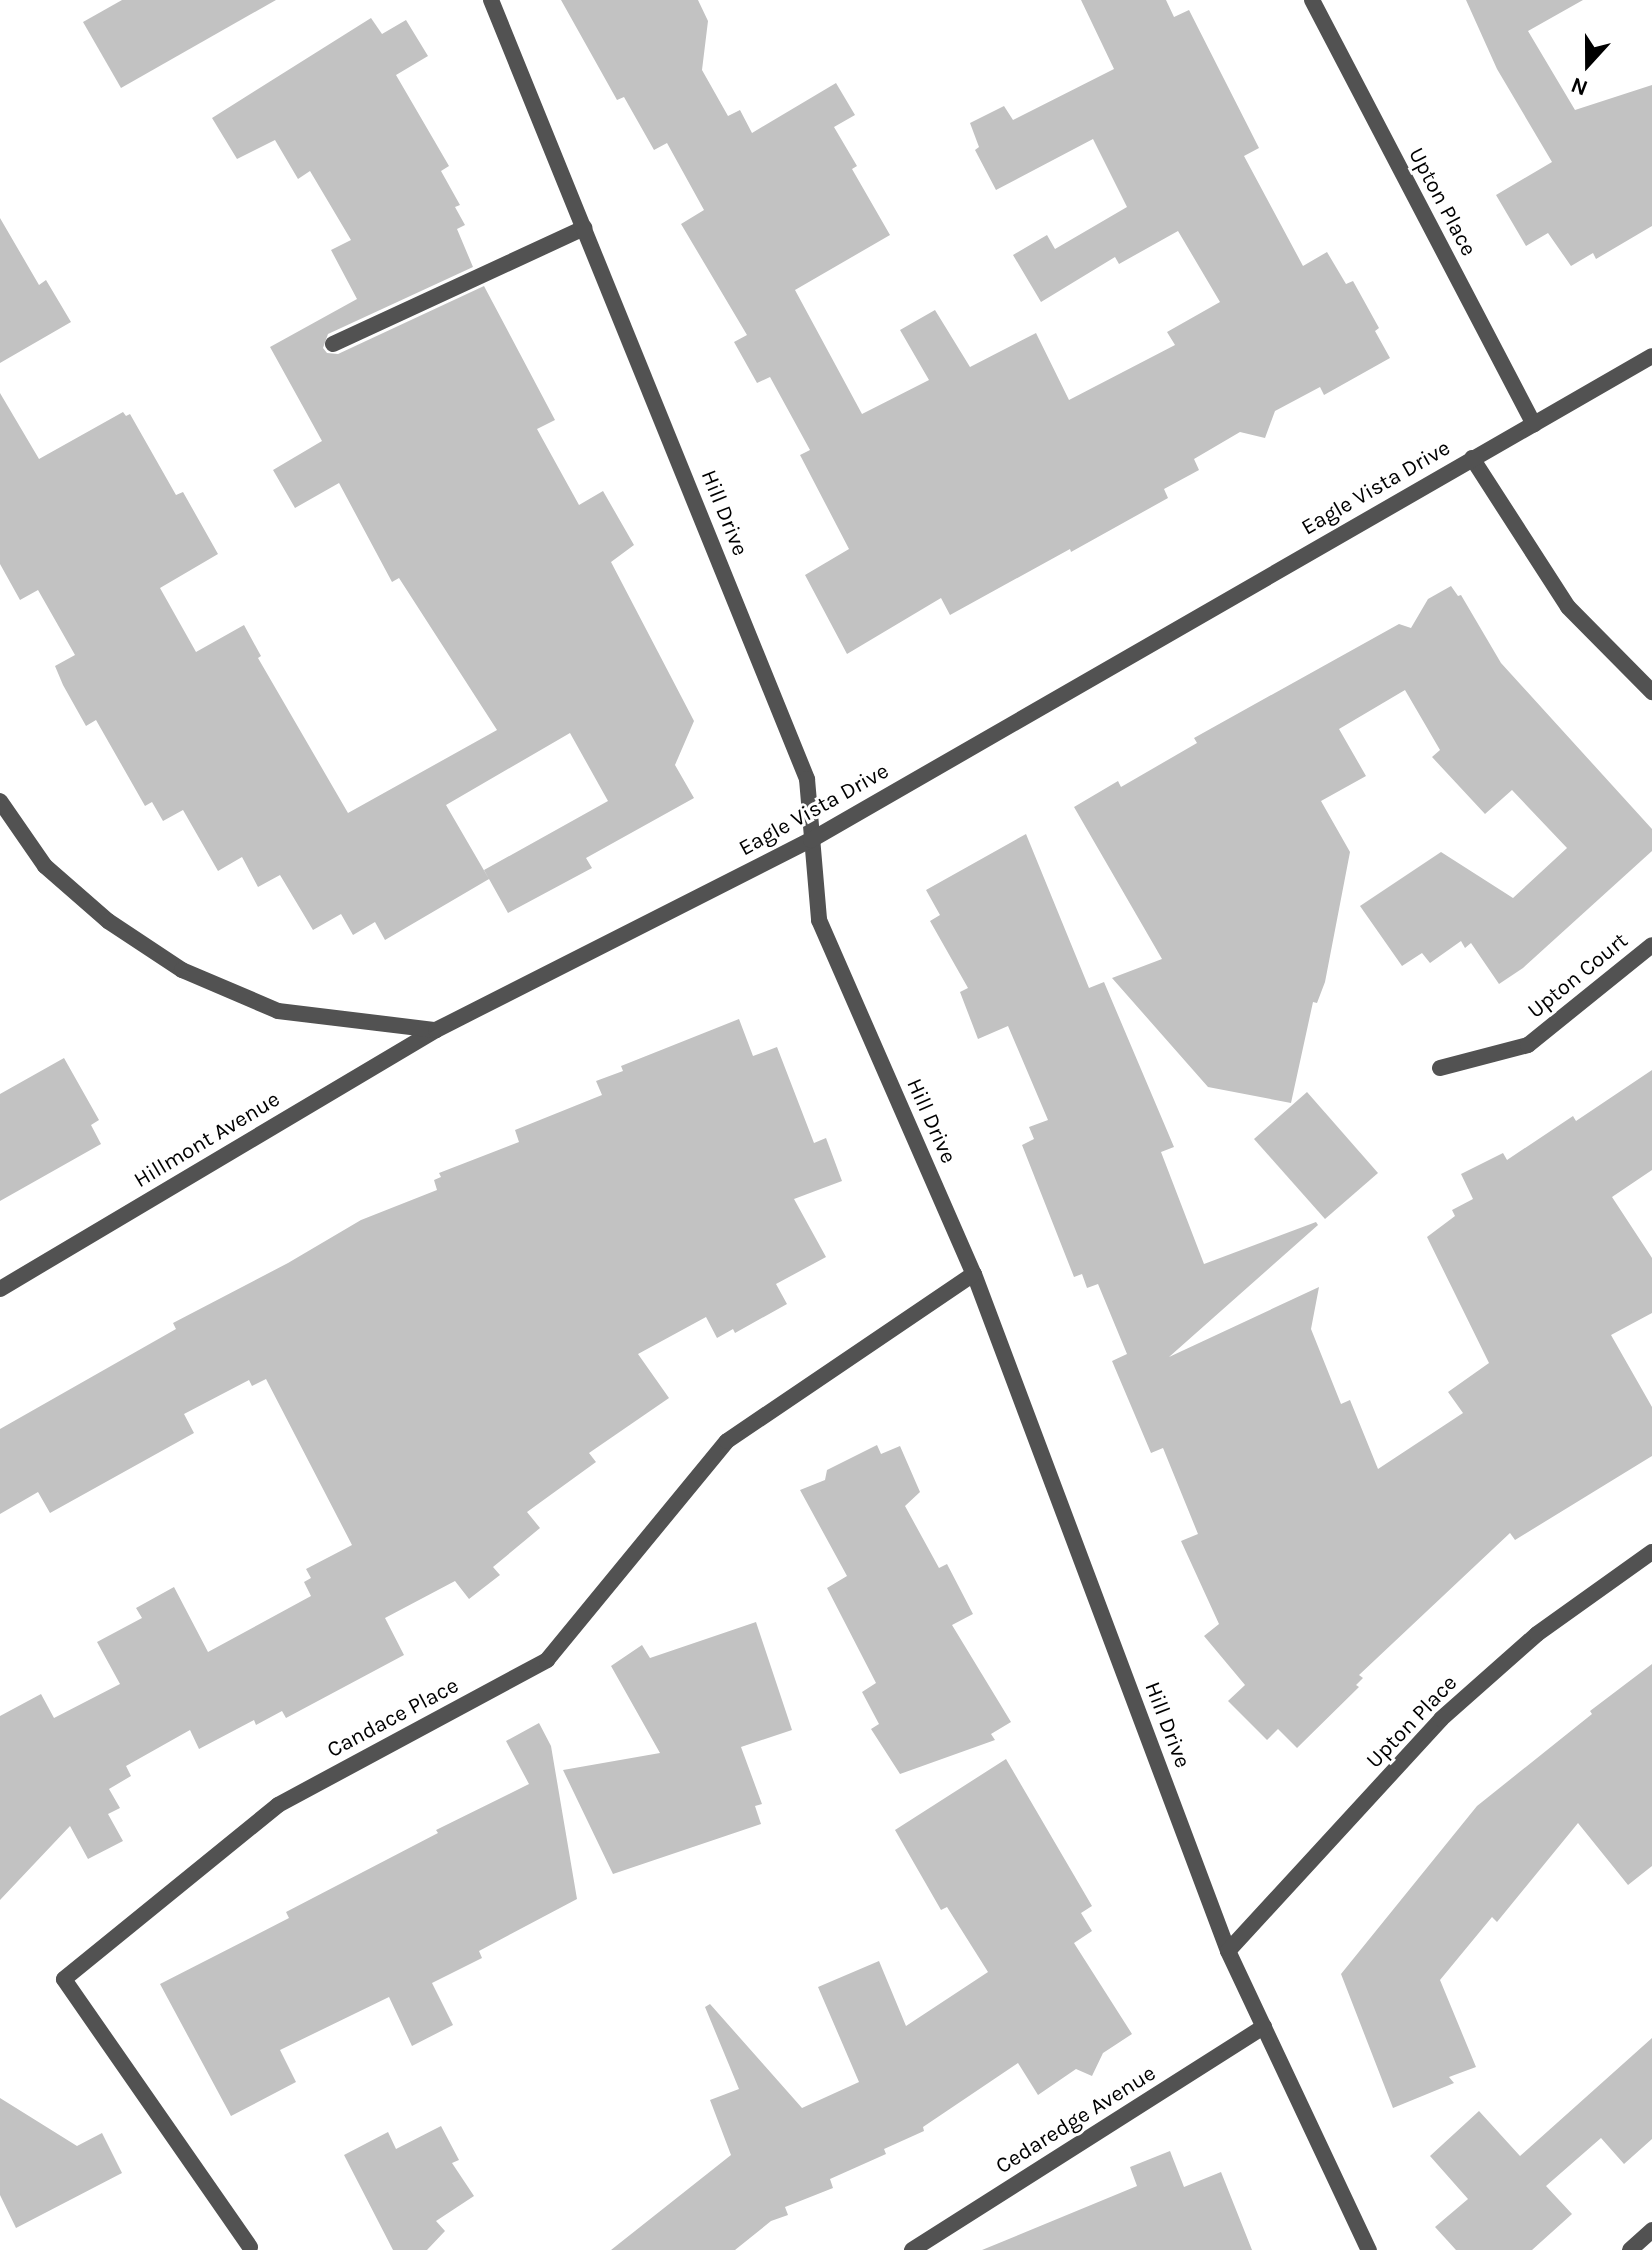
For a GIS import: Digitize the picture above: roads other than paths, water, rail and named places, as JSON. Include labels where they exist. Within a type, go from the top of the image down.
[{"type":"street","name":"Hill Drive","points":[[491,0],[807,779],[819,920],[974,1274],[1228,1951],[1369,2250]]},
{"type":"street","name":"Upton Place","points":[[1312,0],[1534,424]]},
{"type":"street","points":[[333,344],[584,228]]},
{"type":"street","name":"Eagle Vista Drive","points":[[436,1030],[811,840],[1652,356]]},
{"type":"street","points":[[1472,458],[1568,607],[1652,692]]},
{"type":"street","points":[[0,801],[45,866],[108,921],[182,970],[278,1011],[436,1030]]},
{"type":"street","name":"Upton Court","points":[[1440,1068],[1528,1045],[1652,945]]},
{"type":"street","name":"Hillmont Avenue","points":[[0,1289],[436,1030]]},
{"type":"street","name":"Candace Place","points":[[250,2247],[64,1979],[278,1805],[547,1660],[727,1441],[974,1274]]},
{"type":"street","name":"Upton Place","points":[[1228,1951],[1441,1719],[1537,1634],[1652,1552]]},
{"type":"street","name":"Cedaredge Avenue","points":[[912,2250],[1264,2027]]},
{"type":"street","points":[[1630,2250],[1652,2230]]}]
